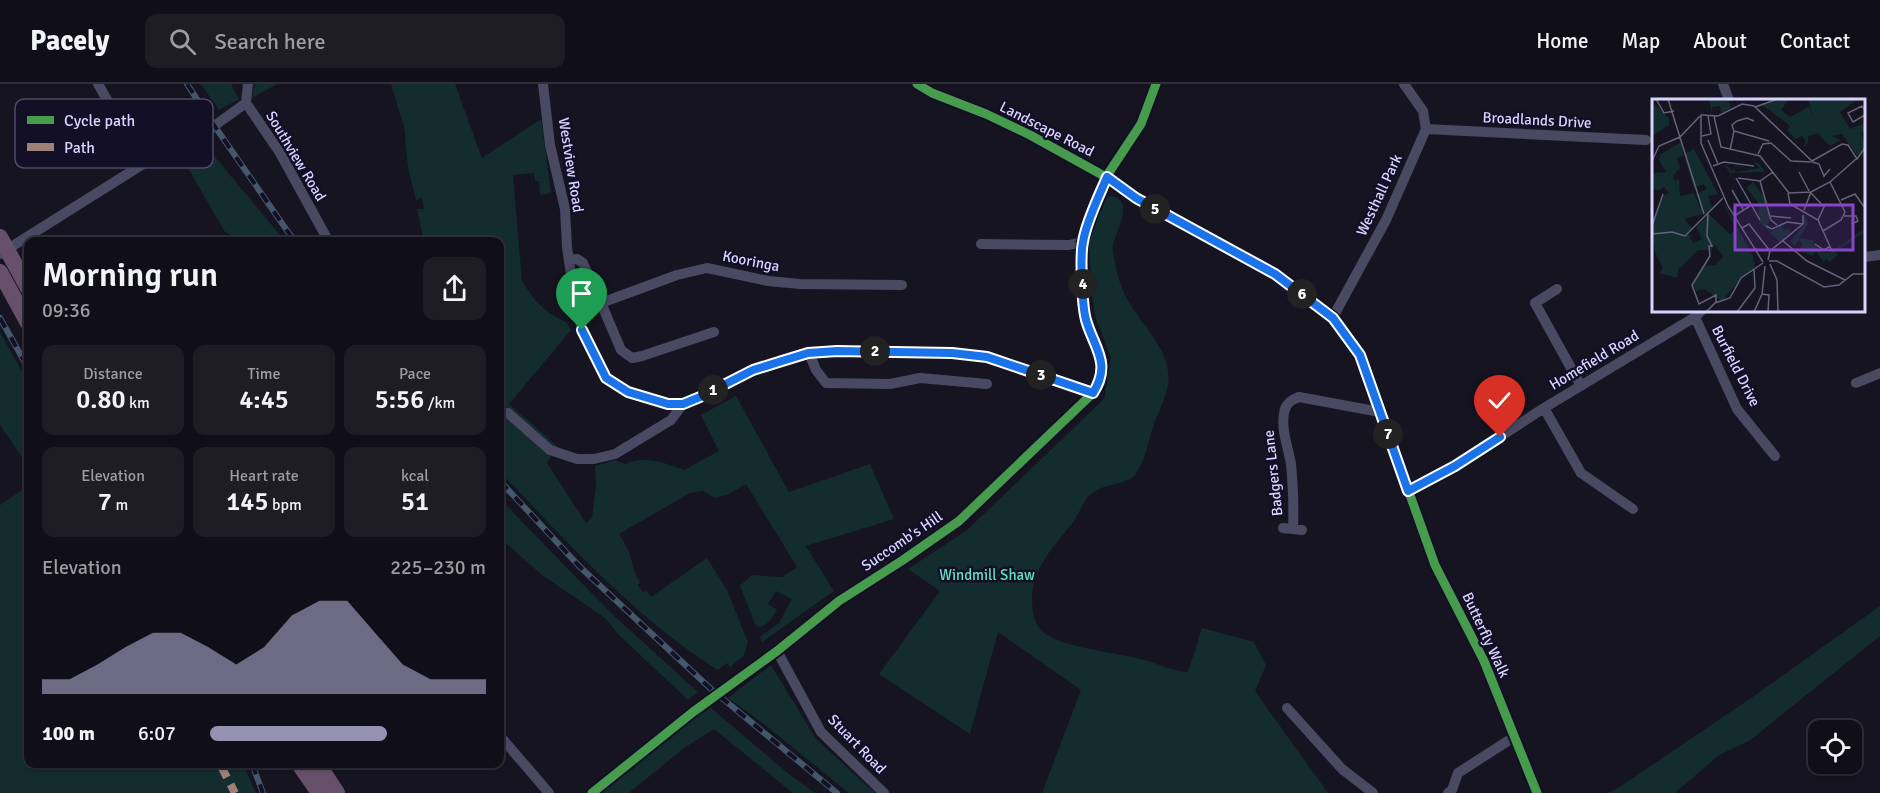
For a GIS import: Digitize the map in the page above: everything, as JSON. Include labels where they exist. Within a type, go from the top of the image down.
[{"type":"highway","points":[[2,247],[24,282]]},
{"type":"highway","points":[[0,272],[24,316]]},
{"type":"highway","points":[[302,768],[319,793]]},
{"type":"highway","points":[[321,768],[337,793]]},
{"type":"street","points":[[98,84],[106,99]]},
{"type":"street","name":"Southview Road","points":[[248,84],[246,103],[280,153],[326,237]]},
{"type":"street","name":"Westview Road","points":[[543,84],[550,145],[565,209],[568,260],[582,330],[606,378],[628,392],[668,404],[683,404]]},
{"type":"street","name":"Landscape Road","points":[[916,84],[1030,135],[1107,177],[1136,198],[1275,274],[1333,318],[1360,355],[1408,491]]},
{"type":"street","points":[[981,244],[1069,245],[1082,242],[1107,177],[1141,124],[1156,84]]},
{"type":"street","points":[[1404,84],[1423,111],[1426,129]]},
{"type":"street","points":[[1723,84],[1729,99]]},
{"type":"street","points":[[213,127],[246,103]]},
{"type":"street","name":"Broadlands Drive","points":[[1426,129],[1646,140]]},
{"type":"street","name":"Westhall Park","points":[[1333,318],[1386,220],[1426,129]]},
{"type":"street","points":[[2,247],[135,168]]},
{"type":"street","name":"Succomb's Hill","points":[[592,793],[693,712],[777,651],[839,601],[903,560],[959,520],[1093,393],[1100,383],[1102,361],[1086,320],[1083,299],[1082,242]]},
{"type":"street","points":[[1865,257],[1880,255]]},
{"type":"street","points":[[568,260],[577,259],[583,263],[621,350],[632,358],[714,332]]},
{"type":"street","name":"Kooringa","points":[[601,303],[676,275],[707,268],[768,281],[800,285],[902,285]]},
{"type":"street","points":[[1557,289],[1534,303],[1581,386]]},
{"type":"street","name":"Homefield Road","points":[[1408,491],[1455,466],[1544,408],[1698,314]]},
{"type":"street","name":"Burfield Drive","points":[[1698,314],[1737,409],[1775,456]]},
{"type":"street","points":[[508,413],[550,450],[577,459],[594,459],[615,454],[671,420],[683,404],[753,370],[808,353],[871,351],[952,353],[987,357],[1093,393]]},
{"type":"street","points":[[808,353],[816,370],[826,383],[890,384],[920,378],[987,384]]},
{"type":"street","points":[[1856,383],[1880,374]]},
{"type":"street","name":"Badgers Lane","points":[[1292,529],[1294,496],[1283,427],[1284,411],[1289,401],[1299,397],[1380,412]]},
{"type":"street","points":[[1544,408],[1581,473],[1634,509]]},
{"type":"street","name":"Butterfly Walk","points":[[1408,491],[1435,565],[1484,661],[1537,793]]},
{"type":"street","name":"Stuart Road","points":[[777,651],[821,732],[884,793]]},
{"type":"street","points":[[1287,708],[1342,769],[1373,793]]},
{"type":"street","points":[[1448,793],[1452,790],[1458,773],[1514,736]]},
{"type":"street","points":[[504,741],[549,793]]},
{"type":"green space","points":[[201,84],[231,84],[239,99],[219,110]]},
{"type":"green space","points":[[255,84],[277,84],[252,98]]},
{"type":"green space","points":[[391,84],[455,84],[482,158],[541,119],[551,193],[540,195],[539,181],[535,181],[534,173],[513,175],[522,281],[534,299],[546,311],[567,323],[571,330],[509,404],[557,446],[547,463],[586,523],[592,518],[596,484],[595,466],[615,460],[625,464],[647,460],[684,470],[719,451],[701,415],[736,396],[789,492],[870,464],[894,519],[806,546],[834,591],[762,642],[760,637],[779,623],[792,599],[776,591],[768,604],[777,610],[767,623],[758,627],[740,586],[752,575],[782,577],[797,567],[746,484],[727,495],[715,498],[703,491],[690,493],[619,534],[629,551],[635,574],[640,582],[638,585],[651,597],[707,558],[727,590],[748,642],[744,655],[730,667],[727,663],[718,670],[657,626],[629,602],[504,476],[504,237],[423,237],[417,209],[424,209],[422,197],[416,200],[408,167],[404,127]]},
{"type":"green space","points":[[213,154],[282,237],[234,237],[225,232],[188,168],[213,168]]},
{"type":"green space","name":"Windmill Shaw","points":[[1110,196],[1118,198],[1123,209],[1113,247],[1119,281],[1132,308],[1161,349],[1166,361],[1168,385],[1139,469],[1126,481],[1101,488],[1085,501],[1075,519],[1040,567],[1033,588],[1033,613],[1039,628],[1044,633],[1062,642],[1143,659],[1188,672],[1202,628],[1254,642],[1266,665],[1255,691],[1328,793],[1042,793],[1081,690],[998,632],[970,734],[879,674],[940,591],[908,569],[966,531],[1104,399],[1111,358],[1095,316],[1089,242],[1106,198]]},
{"type":"green space","points":[[0,332],[24,375],[24,460],[0,425]]},
{"type":"green space","points":[[24,489],[24,768],[245,768],[256,793],[0,793],[0,505]]},
{"type":"green space","points":[[504,503],[610,612],[698,692],[688,700],[620,636],[605,618],[542,575],[504,542]]},
{"type":"green space","points":[[1880,606],[1880,636],[1749,741],[1719,755],[1675,793],[1607,793],[1615,790],[1754,696]]},
{"type":"green space","points":[[771,665],[816,739],[875,793],[849,793],[728,698]]},
{"type":"green space","points":[[711,708],[790,775],[815,793],[793,793],[714,729],[684,748],[629,793],[601,793],[697,716]]},
{"type":"railway","points":[[187,84],[197,99]]},
{"type":"railway","points":[[213,123],[292,237]]},
{"type":"railway","points":[[0,318],[24,361]]},
{"type":"railway","points":[[504,485],[580,567],[711,689],[837,793]]},
{"type":"railway","points":[[254,768],[263,793]]},
{"type":"marked path","points":[[222,768],[235,793]]},
{"type":"cycle path","points":[[917,84],[932,93],[986,114],[1030,135],[1106,177],[1136,198],[1275,274],[1333,317],[1360,355],[1435,565],[1484,661],[1537,793]]},
{"type":"cycle path","points":[[592,793],[693,712],[777,651],[839,601],[959,521],[1093,393],[1100,383],[1102,361],[1086,320],[1083,299],[1082,242],[1106,177],[1141,124],[1156,84]]},
{"type":"route","points":[[582,330],[606,378],[628,392],[668,404],[683,404],[753,370],[808,353],[837,351],[952,353],[987,357],[1093,393],[1100,383],[1102,361],[1086,320],[1083,299],[1082,242],[1107,177],[1136,198],[1275,274],[1333,318],[1360,355],[1408,491],[1455,466],[1500,437]]}]
